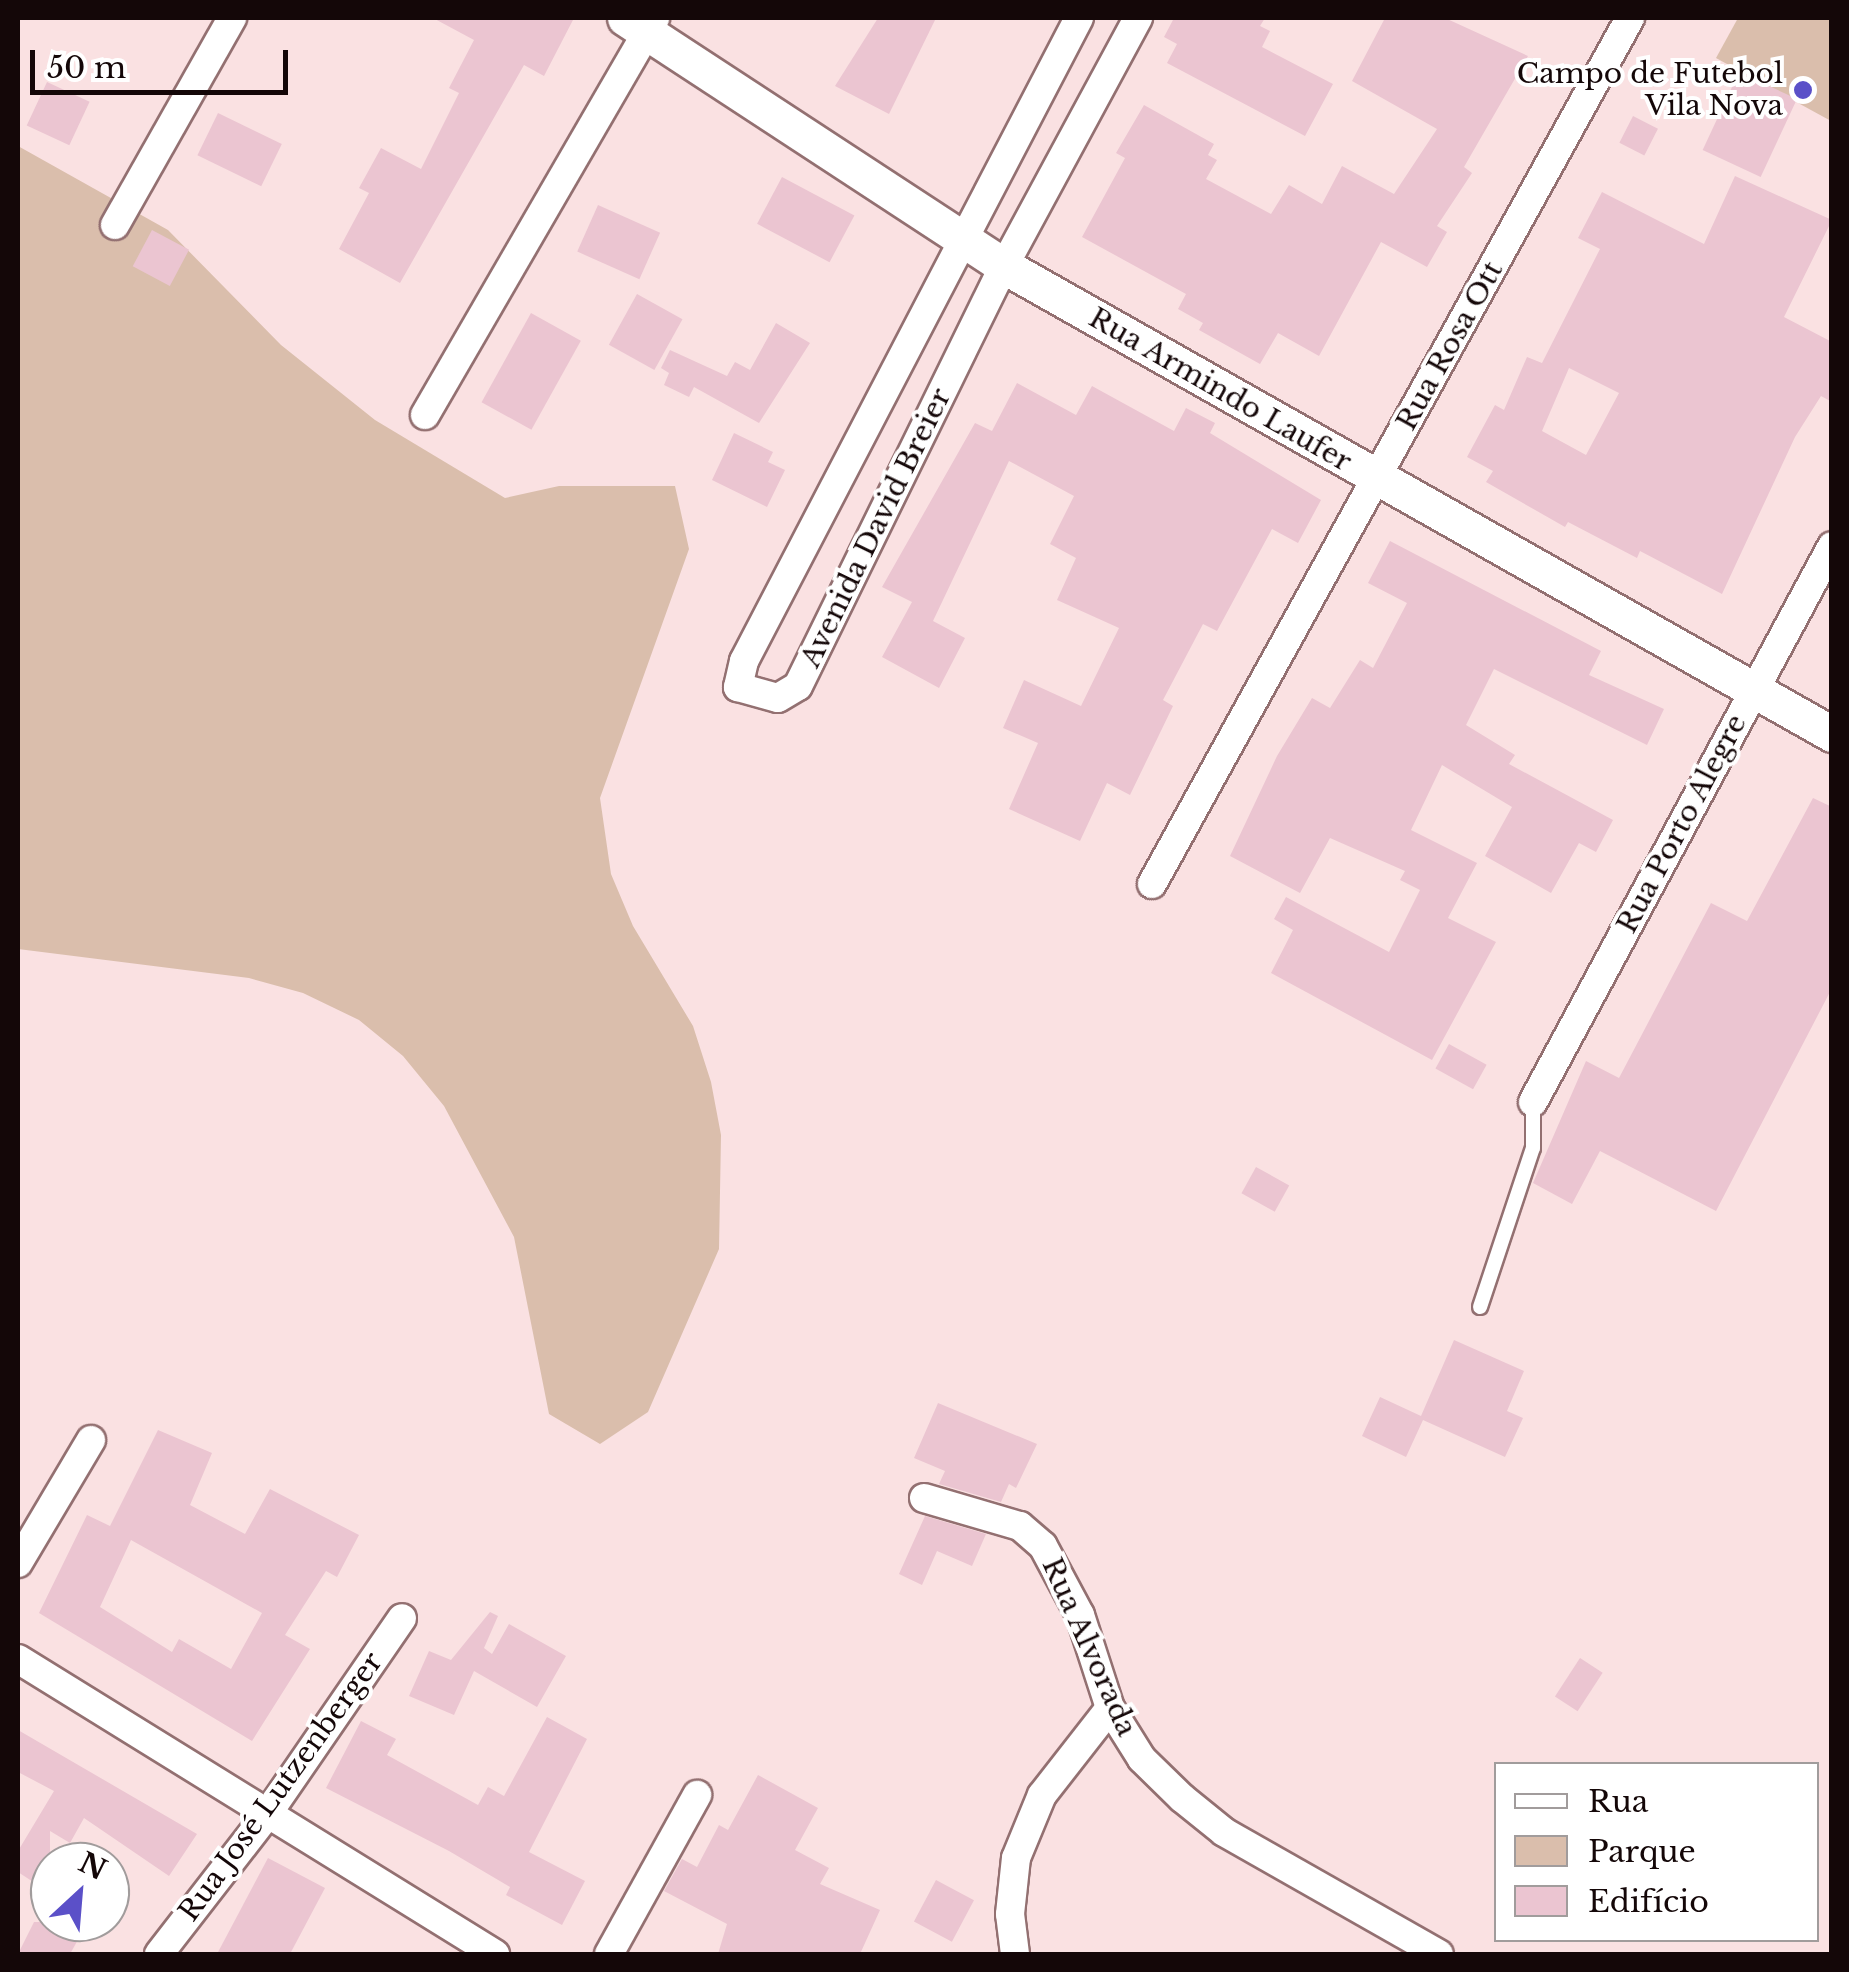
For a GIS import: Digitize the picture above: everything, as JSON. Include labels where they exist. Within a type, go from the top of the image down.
[{"type":"street","points":[[115,225],[232,18]]},
{"type":"street","name":"Avenida David Breier","points":[[1078,18],[960,238],[744,661],[738,687],[778,698],[798,686],[1004,266],[1138,18]]},
{"type":"street","name":"Rua Rosa Ott","points":[[1152,884],[1630,18]]},
{"type":"street","points":[[425,415],[642,22]]},
{"type":"street","name":"Rua Armindo Laufer","points":[[642,22],[1004,266],[1752,693],[1832,734]]},
{"type":"street","name":"Rua Porto Alegre","points":[[1533,1102],[1832,546]]},
{"type":"street","points":[[18,1563],[91,1440]]},
{"type":"street","name":"Rua Alvorada","points":[[924,1498],[1020,1526],[1043,1546],[1080,1614],[1110,1708],[1142,1759],[1224,1832],[1439,1954]]},
{"type":"street","name":"Rua José Lutzenberger","points":[[159,1954],[266,1816],[402,1618]]},
{"type":"street","points":[[18,1659],[266,1816],[495,1954]]},
{"type":"street","points":[[1016,1954],[1010,1914],[1016,1858],[1042,1795],[1110,1708]]},
{"type":"street","points":[[609,1954],[697,1796]]},
{"type":"lane","points":[[1480,1307],[1533,1148],[1533,1102]]},
{"type":"green space","name":"Campo de Futebol Vila Nova","points":[[1738,18],[1831,18],[1831,121],[1716,58]]},
{"type":"green space","points":[[18,146],[168,230],[281,345],[375,420],[505,498],[559,486],[675,486],[689,549],[600,798],[611,874],[633,926],[693,1026],[711,1082],[721,1135],[719,1249],[648,1412],[600,1444],[549,1414],[514,1237],[444,1106],[403,1056],[359,1020],[303,993],[249,978],[18,949]]},
{"type":"building","points":[[433,18],[574,18],[544,76],[524,65],[400,283],[339,249],[369,193],[359,188],[381,148],[421,169],[459,93],[449,88],[474,40]]},
{"type":"building","points":[[878,18],[936,18],[889,114],[835,86]]},
{"type":"building","points":[[1174,18],[1265,18],[1260,26],[1270,31],[1262,47],[1333,84],[1305,136],[1167,63],[1177,44],[1164,37]]},
{"type":"building","points":[[1385,18],[1445,18],[1528,56],[1464,167],[1472,173],[1437,226],[1447,232],[1427,267],[1381,242],[1319,356],[1278,333],[1260,364],[1199,330],[1203,323],[1178,309],[1186,294],[1082,237],[1125,158],[1116,153],[1144,105],[1214,144],[1208,155],[1217,160],[1206,179],[1271,214],[1289,185],[1322,204],[1342,166],[1394,194],[1437,129],[1352,81]]},
{"type":"building","points":[[1739,72],[1797,99],[1761,177],[1703,150]]},
{"type":"building","points":[[47,82],[90,102],[69,145],[27,126]]},
{"type":"building","points":[[218,113],[282,144],[261,186],[197,155]]},
{"type":"building","points":[[1633,116],[1658,129],[1644,155],[1619,143]]},
{"type":"building","points":[[1735,176],[1832,220],[1784,317],[1832,342],[1832,402],[1821,396],[1795,437],[1722,594],[1640,551],[1637,558],[1568,522],[1565,527],[1486,482],[1493,471],[1467,457],[1495,405],[1504,410],[1527,357],[1542,363],[1600,249],[1578,238],[1602,192],[1704,244]],"holes":[[[1569,368],[1619,393],[1586,455],[1542,431]]]},
{"type":"building","points":[[782,177],[854,215],[830,262],[757,224]]},
{"type":"building","points":[[598,205],[660,233],[639,279],[577,252]]},
{"type":"building","points":[[152,230],[189,250],[170,286],[133,266]]},
{"type":"building","points":[[637,294],[682,319],[654,370],[609,345]]},
{"type":"building","points":[[531,313],[581,341],[531,430],[482,402]]},
{"type":"building","points":[[776,323],[810,343],[759,423],[694,387],[689,397],[664,385],[669,373],[661,368],[670,350],[727,376],[735,362],[750,370]]},
{"type":"building","points":[[1017,383],[1076,415],[1092,386],[1174,431],[1186,408],[1215,423],[1210,433],[1321,500],[1298,543],[1272,529],[1217,631],[1203,624],[1163,700],[1173,706],[1130,795],[1107,783],[1080,841],[1009,809],[1038,743],[1003,728],[1024,680],[1081,706],[1119,628],[1057,600],[1076,558],[1050,544],[1074,496],[1009,461],[933,621],[965,638],[939,688],[882,657],[912,602],[882,587],[975,423],[992,431]]},
{"type":"building","points":[[734,433],[773,452],[768,462],[785,470],[767,507],[712,480]]},
{"type":"building","points":[[1390,541],[1601,651],[1589,675],[1664,709],[1647,745],[1494,669],[1466,725],[1515,755],[1509,764],[1613,820],[1596,852],[1579,843],[1551,893],[1485,856],[1512,807],[1442,765],[1411,830],[1477,863],[1448,918],[1496,942],[1432,1060],[1271,973],[1293,930],[1274,919],[1286,897],[1389,952],[1420,890],[1400,880],[1405,871],[1330,838],[1300,893],[1230,856],[1277,756],[1312,698],[1330,708],[1360,660],[1373,668],[1407,603],[1368,583]]},
{"type":"building","points":[[1813,798],[1832,807],[1832,988],[1716,1211],[1600,1151],[1572,1204],[1533,1183],[1586,1061],[1619,1078],[1711,903],[1747,921]]},
{"type":"building","points":[[1449,1044],[1487,1065],[1473,1089],[1435,1068]]},
{"type":"building","points":[[1256,1167],[1289,1185],[1275,1212],[1241,1193]]},
{"type":"building","points":[[1454,1340],[1524,1371],[1507,1411],[1523,1418],[1505,1457],[1423,1420],[1406,1457],[1362,1436],[1380,1397],[1421,1416]]},
{"type":"building","points":[[938,1403],[1037,1444],[1016,1488],[1009,1484],[1001,1502],[939,1484],[945,1471],[914,1458]]},
{"type":"building","points":[[158,1430],[212,1453],[190,1505],[245,1534],[270,1489],[359,1535],[337,1577],[326,1571],[285,1635],[310,1649],[252,1741],[39,1613],[87,1515],[110,1526]],"holes":[[[131,1540],[262,1613],[231,1669],[179,1639],[172,1652],[100,1607]]]},
{"type":"building","points":[[925,1516],[986,1534],[972,1566],[937,1551],[922,1585],[899,1574]]},
{"type":"building","points":[[490,1612],[498,1616],[484,1648],[492,1654],[509,1624],[566,1656],[537,1707],[474,1671],[454,1715],[409,1696],[429,1651],[451,1660]]},
{"type":"building","points":[[1580,1658],[1603,1673],[1578,1711],[1555,1697]]},
{"type":"building","points":[[547,1717],[587,1739],[529,1852],[585,1881],[562,1925],[506,1895],[510,1887],[449,1851],[326,1788],[361,1721],[396,1739],[387,1755],[478,1805],[488,1787],[504,1796]]},
{"type":"building","points":[[18,1730],[197,1834],[169,1876],[130,1849],[130,1842],[119,1842],[84,1818],[71,1842],[50,1831],[50,1842],[30,1842],[30,1880],[18,1872],[18,1851],[54,1791],[18,1772]]},
{"type":"building","points":[[758,1775],[818,1808],[795,1850],[829,1868],[820,1884],[880,1910],[860,1954],[718,1954],[727,1924],[664,1891],[682,1859],[697,1867],[719,1825],[728,1830]]},
{"type":"building","points":[[268,1858],[325,1888],[290,1954],[217,1954]]},
{"type":"building","points":[[936,1880],[974,1900],[952,1942],[914,1921]]},
{"type":"building","points":[[30,1930],[30,1942],[77,1942],[70,1954],[18,1954]]},
{"type":"place","name":"Campo de Futebol Vila Nova","points":[[1803,90]]}]
